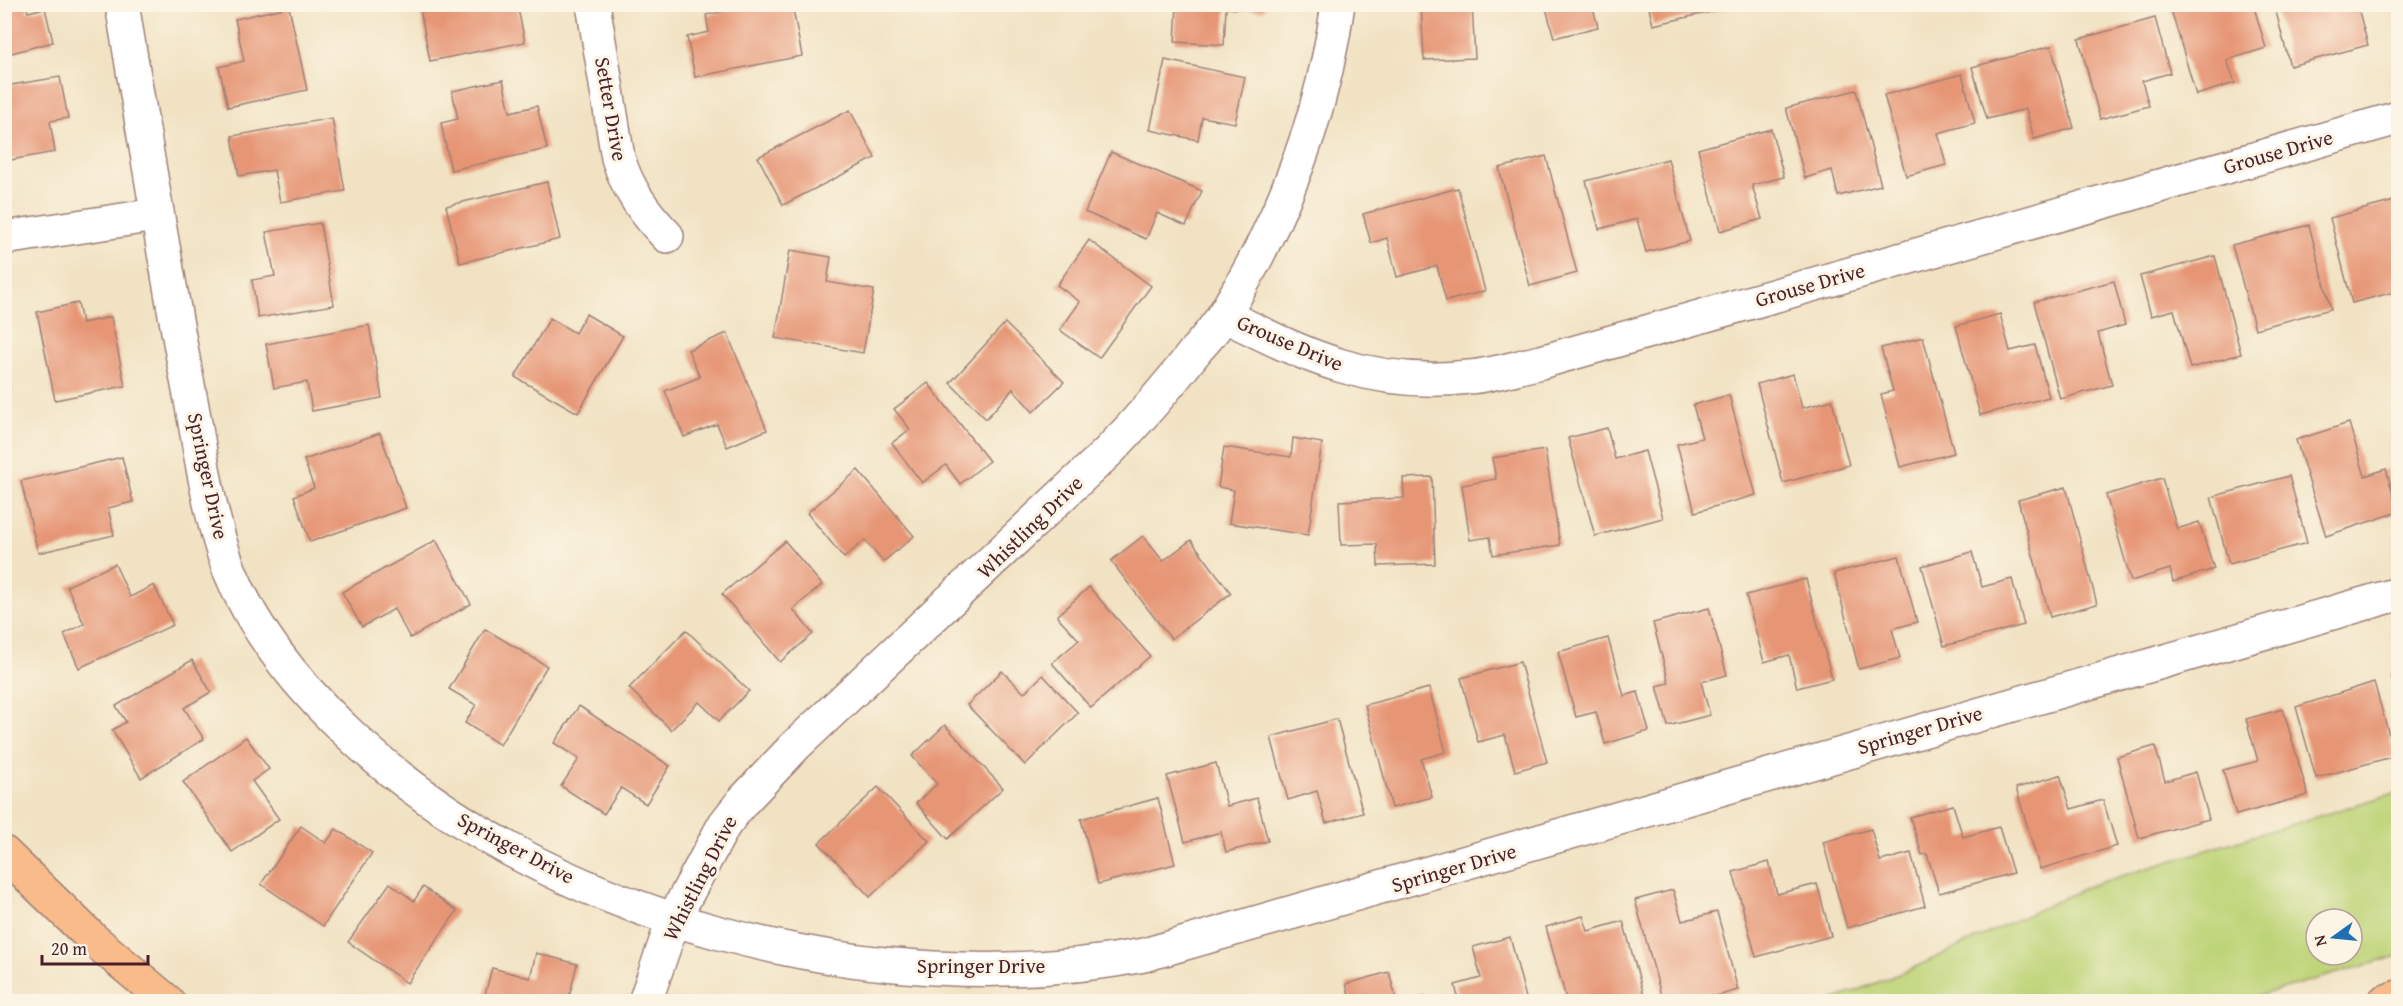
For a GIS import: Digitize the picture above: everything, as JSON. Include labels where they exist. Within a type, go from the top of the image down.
[{"type":"main road","points":[[4,853],[94,940],[168,1002]]},
{"type":"main road","points":[[2384,1002],[2398,997]]},
{"type":"street","name":"Springer Drive","points":[[122,4],[156,215],[222,544],[240,593],[272,647],[296,679],[327,712],[363,747],[423,795],[524,857],[624,902],[715,933],[806,954],[861,963],[1012,968],[1112,961],[1197,942],[1895,737],[2398,594]]},
{"type":"street","name":"Setter Drive","points":[[593,4],[618,158],[625,182],[635,199],[667,236]]},
{"type":"street","name":"Whistling Drive","points":[[645,1002],[674,918],[723,825],[742,802],[796,746],[1108,452],[1143,416],[1224,315],[1265,240],[1310,136],[1324,83],[1338,4]]},
{"type":"street","name":"Grouse Drive","points":[[1224,315],[1293,349],[1339,367],[1410,379],[1472,377],[1550,359],[2398,118]]},
{"type":"street","points":[[4,238],[156,215]]},
{"type":"green space","points":[[2398,792],[2398,956],[2364,966],[2364,907],[2304,907],[2304,967],[2359,967],[2239,1001],[1830,1001],[1909,970],[2089,886]]},
{"type":"building","points":[[4,4],[26,4],[28,12],[45,8],[53,42],[4,55]]},
{"type":"building","points":[[419,4],[517,4],[525,42],[430,61]]},
{"type":"building","points":[[758,4],[792,4],[802,56],[695,77],[687,37],[709,32],[706,15]]},
{"type":"building","points":[[1177,4],[1265,4],[1264,11],[1226,8],[1224,45],[1175,42]]},
{"type":"building","points":[[1421,4],[1472,4],[1475,58],[1424,60]]},
{"type":"building","points":[[1545,4],[1592,4],[1598,27],[1554,38]]},
{"type":"building","points":[[1648,4],[1727,4],[1728,8],[1653,25]]},
{"type":"building","points":[[2174,4],[2253,4],[2266,48],[2227,60],[2235,83],[2196,95],[2170,6]]},
{"type":"building","points":[[2274,4],[2357,4],[2368,45],[2290,66]]},
{"type":"building","points":[[289,7],[307,90],[228,107],[219,67],[244,61],[235,19]]},
{"type":"building","points":[[2155,18],[2170,73],[2142,81],[2149,106],[2100,119],[2079,39]]},
{"type":"building","points":[[2051,46],[2074,128],[2034,139],[2026,109],[1987,119],[1972,67]]},
{"type":"building","points":[[1165,60],[1245,77],[1235,123],[1202,117],[1198,140],[1150,130]]},
{"type":"building","points":[[1962,74],[1975,123],[1938,133],[1946,165],[1906,176],[1884,95]]},
{"type":"building","points":[[60,77],[68,118],[50,121],[55,152],[5,161],[5,86]]},
{"type":"building","points":[[503,80],[510,112],[537,106],[547,149],[451,170],[441,123],[458,119],[452,91]]},
{"type":"building","points":[[1856,90],[1881,185],[1838,196],[1832,170],[1805,178],[1786,108]]},
{"type":"building","points":[[850,110],[875,158],[783,205],[758,157]]},
{"type":"building","points":[[332,118],[345,191],[280,202],[274,170],[239,176],[232,136]]},
{"type":"building","points":[[1771,129],[1784,177],[1752,185],[1762,219],[1720,231],[1698,149]]},
{"type":"building","points":[[1111,152],[1202,191],[1186,226],[1157,213],[1146,239],[1085,212]]},
{"type":"building","points":[[1546,156],[1577,273],[1530,286],[1499,168]]},
{"type":"building","points":[[1668,159],[1690,241],[1646,252],[1637,219],[1599,229],[1586,181]]},
{"type":"building","points":[[547,182],[560,239],[460,263],[446,206]]},
{"type":"building","points":[[1458,188],[1485,291],[1446,301],[1437,266],[1397,277],[1387,238],[1371,243],[1363,214]]},
{"type":"building","points":[[2398,200],[2398,291],[2352,303],[2330,218]]},
{"type":"building","points":[[320,223],[334,305],[258,318],[252,280],[275,276],[266,232]]},
{"type":"building","points":[[2309,225],[2331,309],[2255,329],[2232,245]]},
{"type":"building","points":[[1089,240],[1151,286],[1099,358],[1060,330],[1080,302],[1057,285]]},
{"type":"building","points":[[790,250],[831,257],[827,282],[874,290],[863,353],[775,338]]},
{"type":"building","points":[[2215,256],[2241,354],[2190,368],[2174,310],[2151,316],[2140,276]]},
{"type":"building","points":[[2114,281],[2125,325],[2098,333],[2112,385],[2060,399],[2034,302]]},
{"type":"building","points":[[78,303],[82,323],[111,317],[125,386],[55,400],[37,312]]},
{"type":"building","points":[[586,314],[623,336],[578,413],[515,377],[550,318],[575,333]]},
{"type":"building","points":[[2000,314],[2010,351],[2035,345],[2049,397],[1980,415],[1956,326]]},
{"type":"building","points":[[1005,323],[1064,382],[1033,412],[1013,389],[986,419],[950,383]]},
{"type":"building","points":[[369,325],[382,398],[312,411],[307,382],[274,388],[266,344]]},
{"type":"building","points":[[727,333],[767,430],[727,447],[717,424],[684,437],[665,391],[700,377],[688,350]]},
{"type":"building","points":[[1923,337],[1954,453],[1900,467],[1881,394],[1893,391],[1881,348]]},
{"type":"building","points":[[4,370],[10,390],[4,391]]},
{"type":"building","points":[[1793,374],[1802,408],[1832,400],[1849,465],[1783,483],[1757,384]]},
{"type":"building","points":[[928,383],[989,461],[960,484],[946,465],[922,483],[892,443],[910,429],[894,409]]},
{"type":"building","points":[[1729,395],[1756,495],[1695,512],[1677,444],[1702,438],[1693,405]]},
{"type":"building","points":[[2349,423],[2365,476],[2386,469],[2398,512],[2326,536],[2296,440]]},
{"type":"building","points":[[1607,428],[1615,459],[1645,451],[1663,518],[1595,536],[1568,438]]},
{"type":"building","points":[[380,433],[406,508],[310,542],[294,496],[314,488],[304,460]]},
{"type":"building","points":[[1293,438],[1322,443],[1308,535],[1229,523],[1234,490],[1218,487],[1224,447],[1291,457]]},
{"type":"building","points":[[2398,440],[2398,456],[2394,442]]},
{"type":"building","points":[[1545,450],[1560,545],[1493,555],[1490,537],[1470,540],[1462,485],[1496,479],[1492,458]]},
{"type":"building","points":[[122,457],[133,502],[108,508],[114,535],[38,553],[21,481]]},
{"type":"building","points":[[858,470],[914,536],[883,562],[865,540],[844,558],[807,513]]},
{"type":"building","points":[[2289,476],[2307,543],[2229,564],[2211,497]]},
{"type":"building","points":[[1432,477],[1435,564],[1378,566],[1377,544],[1341,545],[1339,501],[1404,498],[1403,478]]},
{"type":"building","points":[[2162,478],[2177,529],[2199,522],[2214,569],[2173,582],[2170,569],[2131,581],[2106,495]]},
{"type":"building","points":[[2066,487],[2097,604],[2050,617],[2018,500]]},
{"type":"building","points":[[1143,536],[1163,561],[1191,540],[1231,593],[1171,639],[1111,561]]},
{"type":"building","points":[[436,540],[471,604],[410,638],[394,609],[362,627],[342,592]]},
{"type":"building","points":[[785,541],[822,585],[793,609],[813,634],[780,662],[722,594]]},
{"type":"building","points":[[1972,552],[1982,587],[2012,579],[2024,625],[1944,646],[1922,566]]},
{"type":"building","points":[[1899,556],[1917,622],[1892,629],[1900,658],[1859,669],[1834,573]]},
{"type":"building","points":[[115,564],[130,597],[154,585],[173,625],[79,668],[64,634],[84,624],[67,586]]},
{"type":"building","points":[[1806,579],[1832,679],[1797,688],[1789,655],[1764,662],[1746,595]]},
{"type":"building","points":[[1089,587],[1150,656],[1091,708],[1052,663],[1079,640],[1057,616]]},
{"type":"building","points":[[1709,608],[1727,675],[1701,682],[1710,715],[1668,726],[1657,686],[1669,683],[1653,623]]},
{"type":"building","points":[[485,629],[547,666],[500,745],[465,723],[476,705],[449,689]]},
{"type":"building","points":[[686,630],[749,691],[719,721],[699,702],[671,730],[629,688]]},
{"type":"building","points":[[1608,638],[1624,696],[1638,692],[1649,731],[1605,744],[1596,712],[1576,717],[1558,652]]},
{"type":"building","points":[[192,660],[211,692],[184,708],[204,739],[141,778],[112,730],[126,722],[116,706]]},
{"type":"building","points":[[1520,662],[1547,762],[1515,771],[1505,735],[1478,742],[1461,678]]},
{"type":"building","points":[[1002,671],[1024,693],[1043,675],[1078,713],[1025,765],[967,705]]},
{"type":"building","points":[[2398,671],[2398,698],[2391,674]]},
{"type":"building","points":[[2374,682],[2395,756],[2316,778],[2296,707]]},
{"type":"building","points":[[1429,688],[1446,752],[1421,759],[1432,797],[1392,808],[1365,705]]},
{"type":"building","points":[[579,706],[670,766],[646,804],[621,788],[604,814],[561,786],[579,759],[554,743]]},
{"type":"building","points":[[2283,709],[2308,795],[2236,815],[2223,770],[2258,761],[2246,719]]},
{"type":"building","points":[[1337,719],[1363,813],[1326,823],[1317,791],[1288,800],[1271,737]]},
{"type":"building","points":[[945,725],[1003,788],[948,839],[916,803],[937,784],[912,756]]},
{"type":"building","points":[[246,737],[269,769],[252,781],[279,819],[232,852],[183,782]]},
{"type":"building","points":[[2155,746],[2165,781],[2196,772],[2209,819],[2139,838],[2117,757]]},
{"type":"building","points":[[1216,763],[1227,806],[1257,798],[1268,841],[1226,852],[1221,832],[1185,842],[1167,776]]},
{"type":"building","points":[[2060,775],[2071,809],[2103,800],[2117,846],[2040,869],[2016,788]]},
{"type":"building","points":[[878,787],[929,841],[870,897],[819,843]]},
{"type":"building","points":[[1158,798],[1175,864],[1098,884],[1081,819]]},
{"type":"building","points":[[1953,805],[1963,837],[1999,827],[2013,873],[1939,893],[1927,854],[1922,855],[1910,817]]},
{"type":"building","points":[[301,826],[326,843],[336,829],[372,853],[323,926],[261,884]]},
{"type":"building","points":[[1871,829],[1880,861],[1911,853],[1925,906],[1847,928],[1823,842]]},
{"type":"building","points":[[1769,862],[1777,894],[1817,884],[1831,936],[1756,957],[1733,872]]},
{"type":"building","points":[[390,883],[414,901],[423,887],[457,911],[407,983],[348,942]]},
{"type":"building","points":[[1673,890],[1682,921],[1717,912],[1738,990],[1696,1002],[1663,1002],[1635,900]]},
{"type":"building","points":[[1583,916],[1588,931],[1623,921],[1645,999],[1567,1002],[1546,927]]},
{"type":"building","points":[[1510,937],[1527,1002],[1459,1002],[1455,985],[1481,978],[1473,947]]},
{"type":"building","points":[[536,953],[577,964],[568,1002],[483,1002],[492,968],[530,978]]},
{"type":"building","points":[[1389,972],[1397,1002],[1351,1002],[1346,984]]},
{"type":"building","points":[[1426,996],[1428,1002],[1408,1002],[1408,1001]]}]
